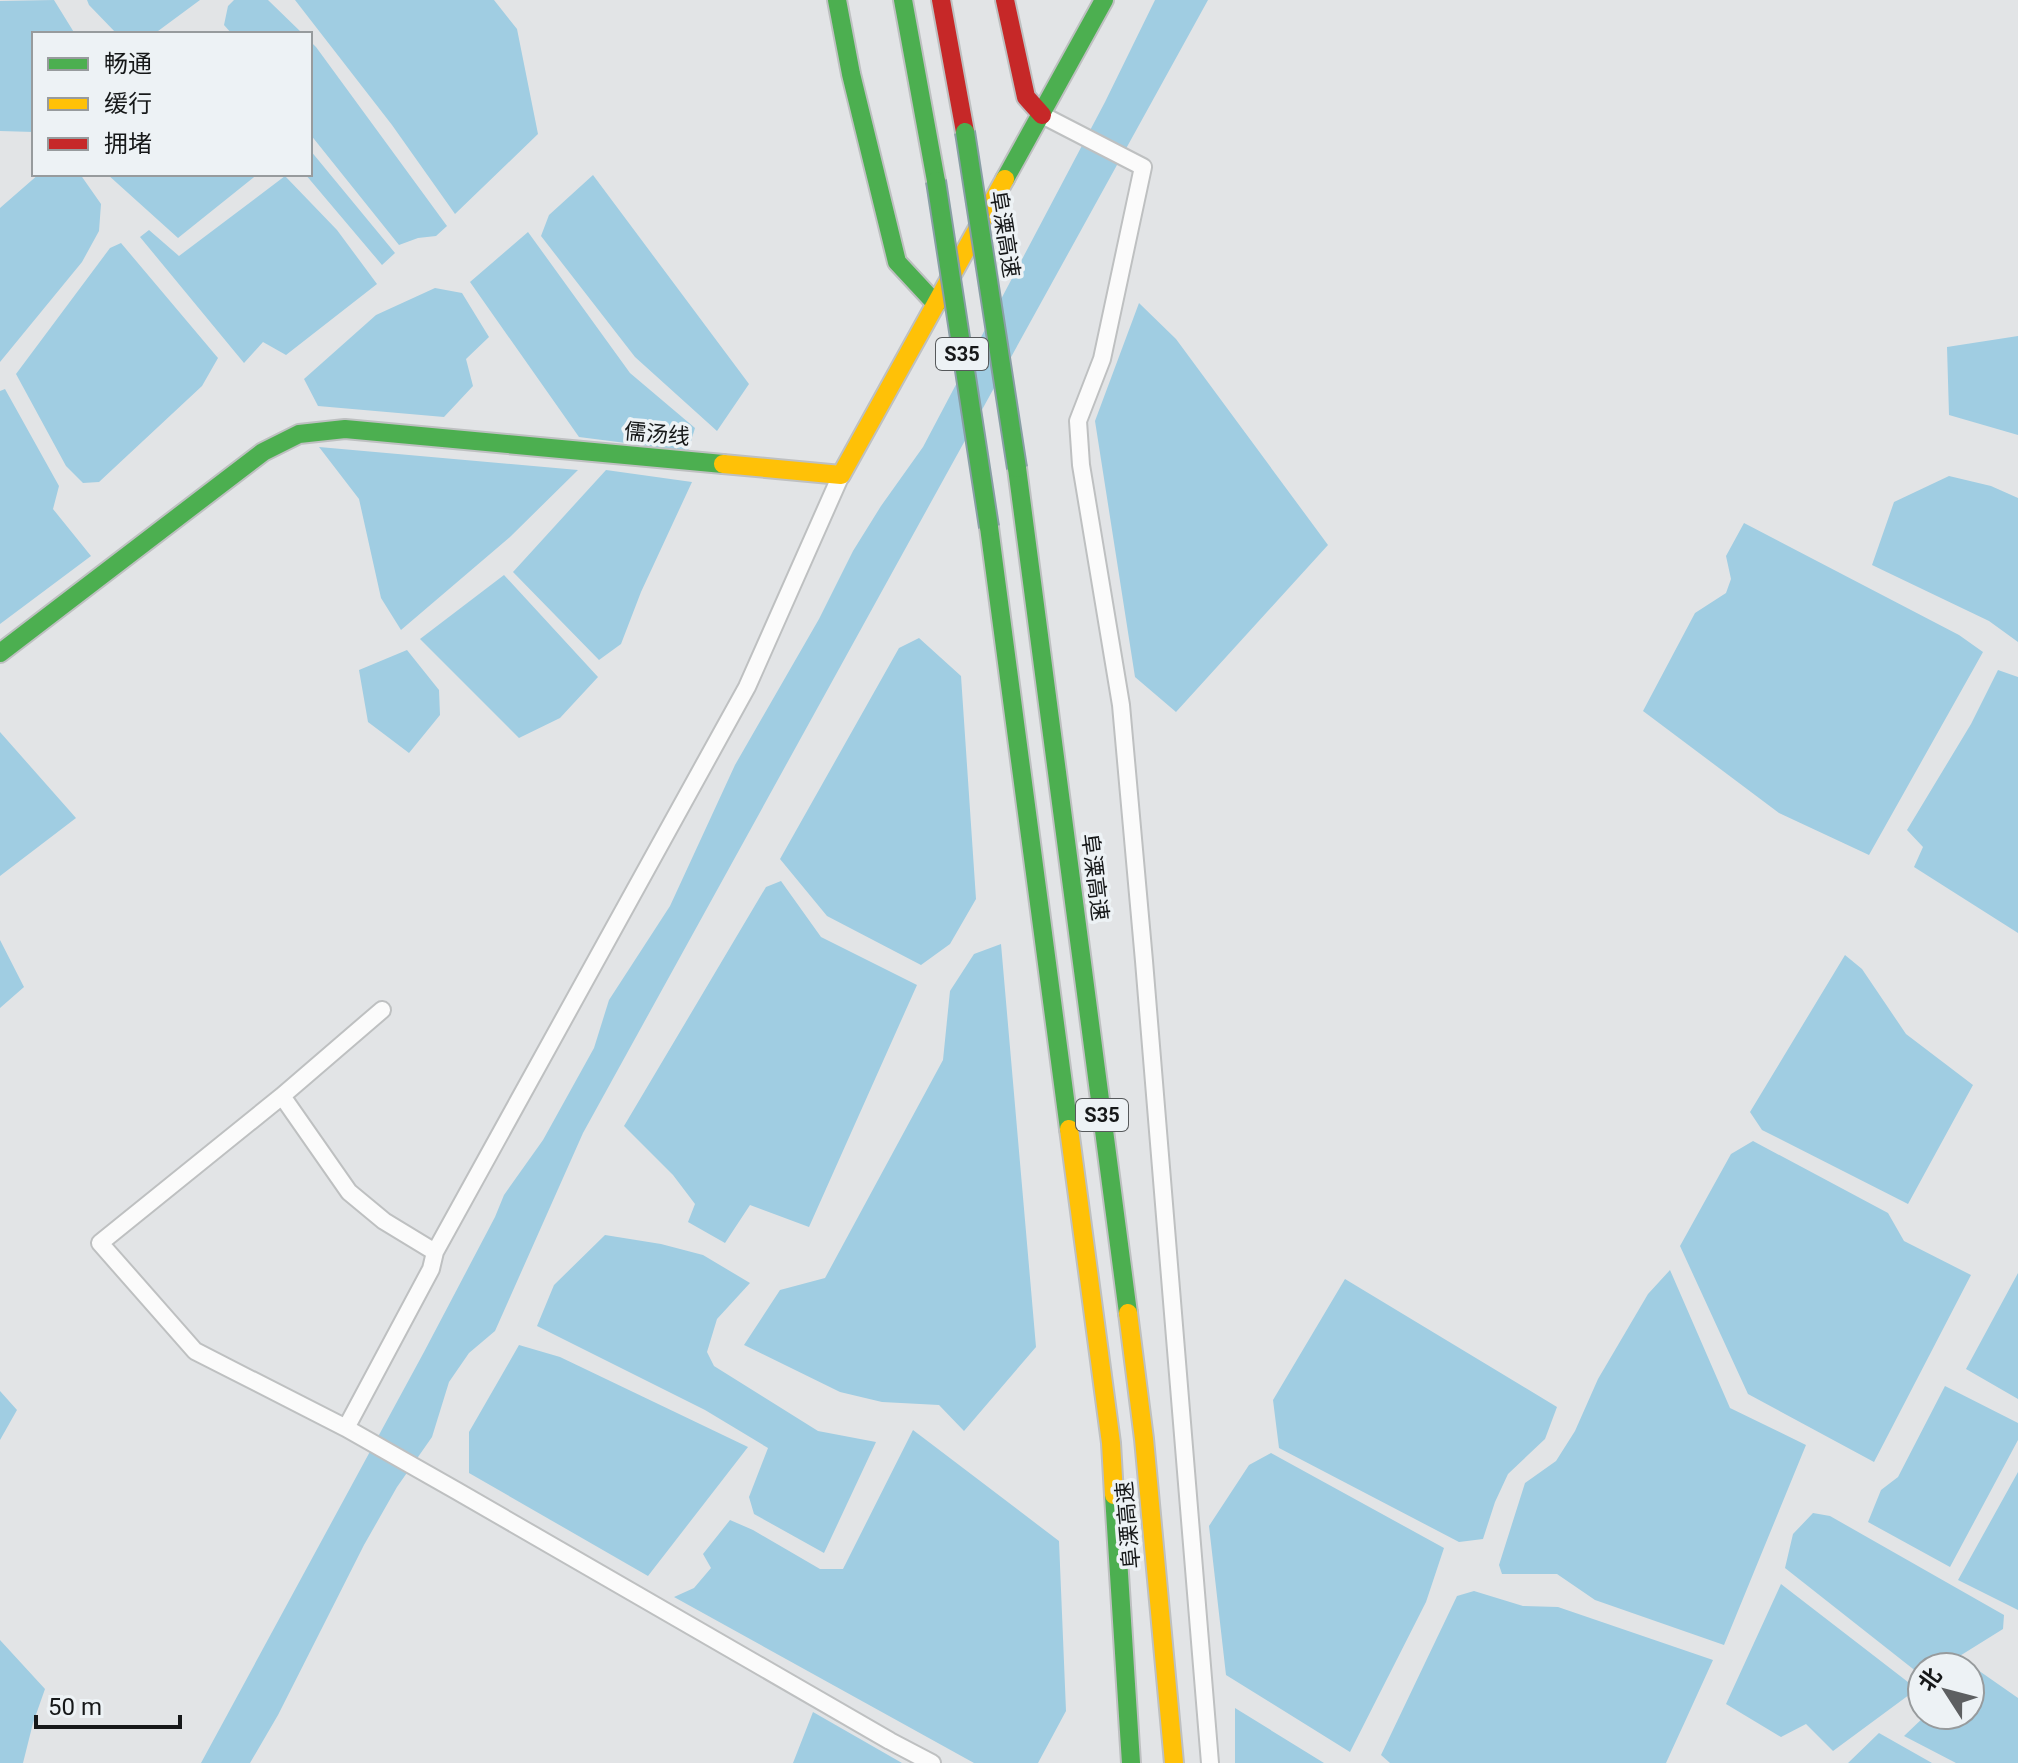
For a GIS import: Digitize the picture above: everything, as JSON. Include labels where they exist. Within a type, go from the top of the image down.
[{"type":"main road","points":[[837,0],[851,74],[897,262],[936,304]]},
{"type":"main road","name":"阜溧高速","points":[[903,0],[936,181],[989,527],[1111,1443],[1131,1763]]},
{"type":"main road","name":"阜溧高速","points":[[941,0],[965,132],[1017,468],[1144,1439],[1174,1763]]},
{"type":"main road","points":[[1005,0],[1026,97],[1042,115]]},
{"type":"main road","points":[[841,475],[1104,0]]},
{"type":"main road","name":"儒汤线","points":[[0,653],[263,452],[299,434],[345,429],[841,475]]},
{"type":"street","points":[[1042,115],[1143,167],[1102,359],[1078,421],[1081,465],[1121,705],[1210,1763]]},
{"type":"street","points":[[346,1428],[431,1269],[435,1252],[747,687],[841,475]]},
{"type":"street","points":[[382,1010],[282,1096],[100,1243],[195,1351],[346,1428],[932,1763]]},
{"type":"street","points":[[282,1096],[349,1192],[384,1221],[435,1252]]},
{"type":"water","points":[[54,0],[74,32],[32,32],[32,132],[0,131],[0,1]]},
{"type":"water","points":[[87,0],[200,0],[157,32],[115,32]]},
{"type":"water","points":[[234,0],[268,0],[301,32],[230,32],[224,25],[228,6]]},
{"type":"water","points":[[295,0],[494,0],[517,29],[538,134],[455,214],[392,125]]},
{"type":"water","points":[[1155,0],[1208,0],[583,1133],[495,1331],[469,1353],[449,1382],[432,1437],[397,1487],[364,1545],[278,1715],[250,1763],[201,1763],[424,1352],[504,1195],[543,1140],[594,1048],[609,1000],[670,906],[735,765],[819,619],[853,551],[923,447],[1105,102]]},
{"type":"water","points":[[312,43],[447,226],[436,236],[399,245],[312,136]]},
{"type":"water","points":[[312,152],[395,253],[382,265],[307,176],[312,176]]},
{"type":"water","points":[[593,175],[749,384],[717,431],[635,357],[541,236],[549,215]]},
{"type":"water","points":[[37,176],[81,176],[101,204],[99,231],[82,262],[0,362],[0,208]]},
{"type":"water","points":[[109,176],[256,176],[178,238]]},
{"type":"water","points":[[285,176],[337,230],[377,284],[286,355],[263,342],[244,363],[140,237],[149,230],[179,256]]},
{"type":"water","points":[[528,232],[630,373],[695,428],[688,451],[579,437],[470,282]]},
{"type":"water","points":[[121,243],[218,358],[202,386],[99,482],[83,483],[66,466],[16,374],[110,248]]},
{"type":"water","points":[[435,288],[462,293],[489,337],[466,359],[473,386],[444,417],[318,406],[304,379],[376,315]]},
{"type":"water","points":[[1139,303],[1176,339],[1328,545],[1176,712],[1135,677],[1095,421]]},
{"type":"water","points":[[2018,336],[2018,435],[1949,415],[1947,347]]},
{"type":"water","points":[[5,389],[59,486],[53,509],[91,556],[0,624],[0,391]]},
{"type":"water","points":[[319,447],[578,470],[510,537],[401,630],[381,598],[359,499]]},
{"type":"water","points":[[606,470],[692,482],[641,592],[621,644],[599,660],[513,572]]},
{"type":"water","points":[[1949,476],[1991,486],[2018,498],[2018,642],[1989,621],[1872,565],[1894,502]]},
{"type":"water","points":[[1744,523],[1959,635],[1983,652],[1869,855],[1779,813],[1643,711],[1695,613],[1726,593],[1731,579],[1726,556]]},
{"type":"water","points":[[504,575],[598,677],[560,718],[519,738],[420,639]]},
{"type":"water","points":[[919,638],[961,676],[976,899],[950,944],[921,965],[827,916],[780,859],[899,648]]},
{"type":"water","points":[[407,650],[439,690],[440,715],[409,753],[368,722],[359,670]]},
{"type":"water","points":[[1998,670],[2018,677],[2018,933],[1914,867],[1923,847],[1907,830],[1971,724]]},
{"type":"water","points":[[0,732],[76,818],[0,876]]},
{"type":"water","points":[[781,881],[821,937],[917,985],[809,1227],[750,1205],[725,1243],[688,1222],[695,1204],[673,1175],[624,1126],[766,887]]},
{"type":"water","points":[[0,940],[24,987],[0,1008]]},
{"type":"water","points":[[1001,944],[1036,1347],[964,1431],[939,1405],[882,1402],[840,1392],[744,1345],[780,1290],[825,1278],[943,1060],[950,991],[974,954]]},
{"type":"water","points":[[1845,955],[1862,969],[1906,1034],[1973,1085],[1908,1204],[1762,1130],[1750,1112]]},
{"type":"water","points":[[1753,1141],[1888,1213],[1904,1241],[1971,1275],[1874,1462],[1748,1394],[1680,1246],[1731,1154]]},
{"type":"water","points":[[605,1235],[703,1255],[750,1283],[717,1319],[707,1352],[714,1366],[818,1431],[876,1442],[824,1553],[754,1514],[749,1497],[768,1448],[705,1410],[537,1326],[554,1285]]},
{"type":"water","points":[[1670,1270],[1730,1408],[1806,1445],[1724,1645],[1595,1600],[1557,1574],[1502,1574],[1499,1565],[1525,1483],[1556,1461],[1575,1431],[1598,1379],[1648,1294]]},
{"type":"water","points":[[2018,1273],[2018,1399],[1966,1369]]},
{"type":"water","points":[[1345,1279],[1557,1407],[1545,1439],[1508,1474],[1483,1539],[1459,1542],[1279,1448],[1273,1400]]},
{"type":"water","points":[[519,1345],[560,1357],[748,1447],[648,1576],[469,1473],[469,1432]]},
{"type":"water","points":[[1945,1386],[2018,1423],[2018,1440],[1950,1567],[1868,1522],[1881,1490],[1898,1477]]},
{"type":"water","points":[[0,1391],[17,1410],[0,1440]]},
{"type":"water","points":[[913,1430],[1059,1541],[1066,1711],[1038,1763],[974,1763],[674,1597],[694,1588],[711,1568],[703,1554],[730,1520],[820,1569],[843,1569]]},
{"type":"water","points":[[1271,1453],[1444,1548],[1426,1602],[1350,1752],[1226,1675],[1209,1526],[1249,1465]]},
{"type":"water","points":[[2018,1472],[2018,1610],[1958,1580]]},
{"type":"water","points":[[1813,1513],[1830,1516],[2004,1615],[2003,1629],[1968,1651],[1906,1651],[1906,1663],[1785,1568],[1793,1534]]},
{"type":"water","points":[[1781,1584],[1906,1681],[1906,1697],[1833,1751],[1806,1724],[1781,1737],[1726,1704]]},
{"type":"water","points":[[1474,1591],[1523,1606],[1558,1607],[1713,1660],[1666,1763],[1390,1763],[1381,1755],[1457,1596]]},
{"type":"water","points":[[0,1640],[45,1689],[23,1763],[0,1763]]},
{"type":"water","points":[[1986,1676],[2018,1698],[2018,1763],[1956,1763],[1904,1736],[1909,1731],[1986,1731]]},
{"type":"water","points":[[1235,1708],[1324,1763],[1235,1763]]},
{"type":"water","points":[[813,1712],[902,1763],[793,1763]]},
{"type":"water","points":[[1879,1733],[1932,1763],[1848,1763]]},
{"type":"traffic: fast","points":[[837,0],[851,74],[897,262],[936,304]]},
{"type":"traffic: fast","points":[[903,0],[936,181]]},
{"type":"traffic: fast","points":[[1005,179],[1104,0]]},
{"type":"traffic: fast","points":[[965,132],[1017,468]]},
{"type":"traffic: fast","points":[[936,181],[989,527]]},
{"type":"traffic: fast","points":[[0,653],[263,452],[299,434],[345,429],[723,464]]},
{"type":"traffic: fast","points":[[1017,468],[1128,1313]]},
{"type":"traffic: fast","points":[[989,527],[1069,1129]]},
{"type":"traffic: fast","points":[[1114,1495],[1131,1763]]},
{"type":"traffic: slow","points":[[723,464],[841,475],[1005,179]]},
{"type":"traffic: slow","points":[[1069,1129],[1111,1443],[1114,1495]]},
{"type":"traffic: slow","points":[[1128,1313],[1144,1439],[1174,1763]]},
{"type":"traffic: jam","points":[[941,0],[965,132]]},
{"type":"traffic: jam","points":[[1005,0],[1026,97],[1042,115]]}]
